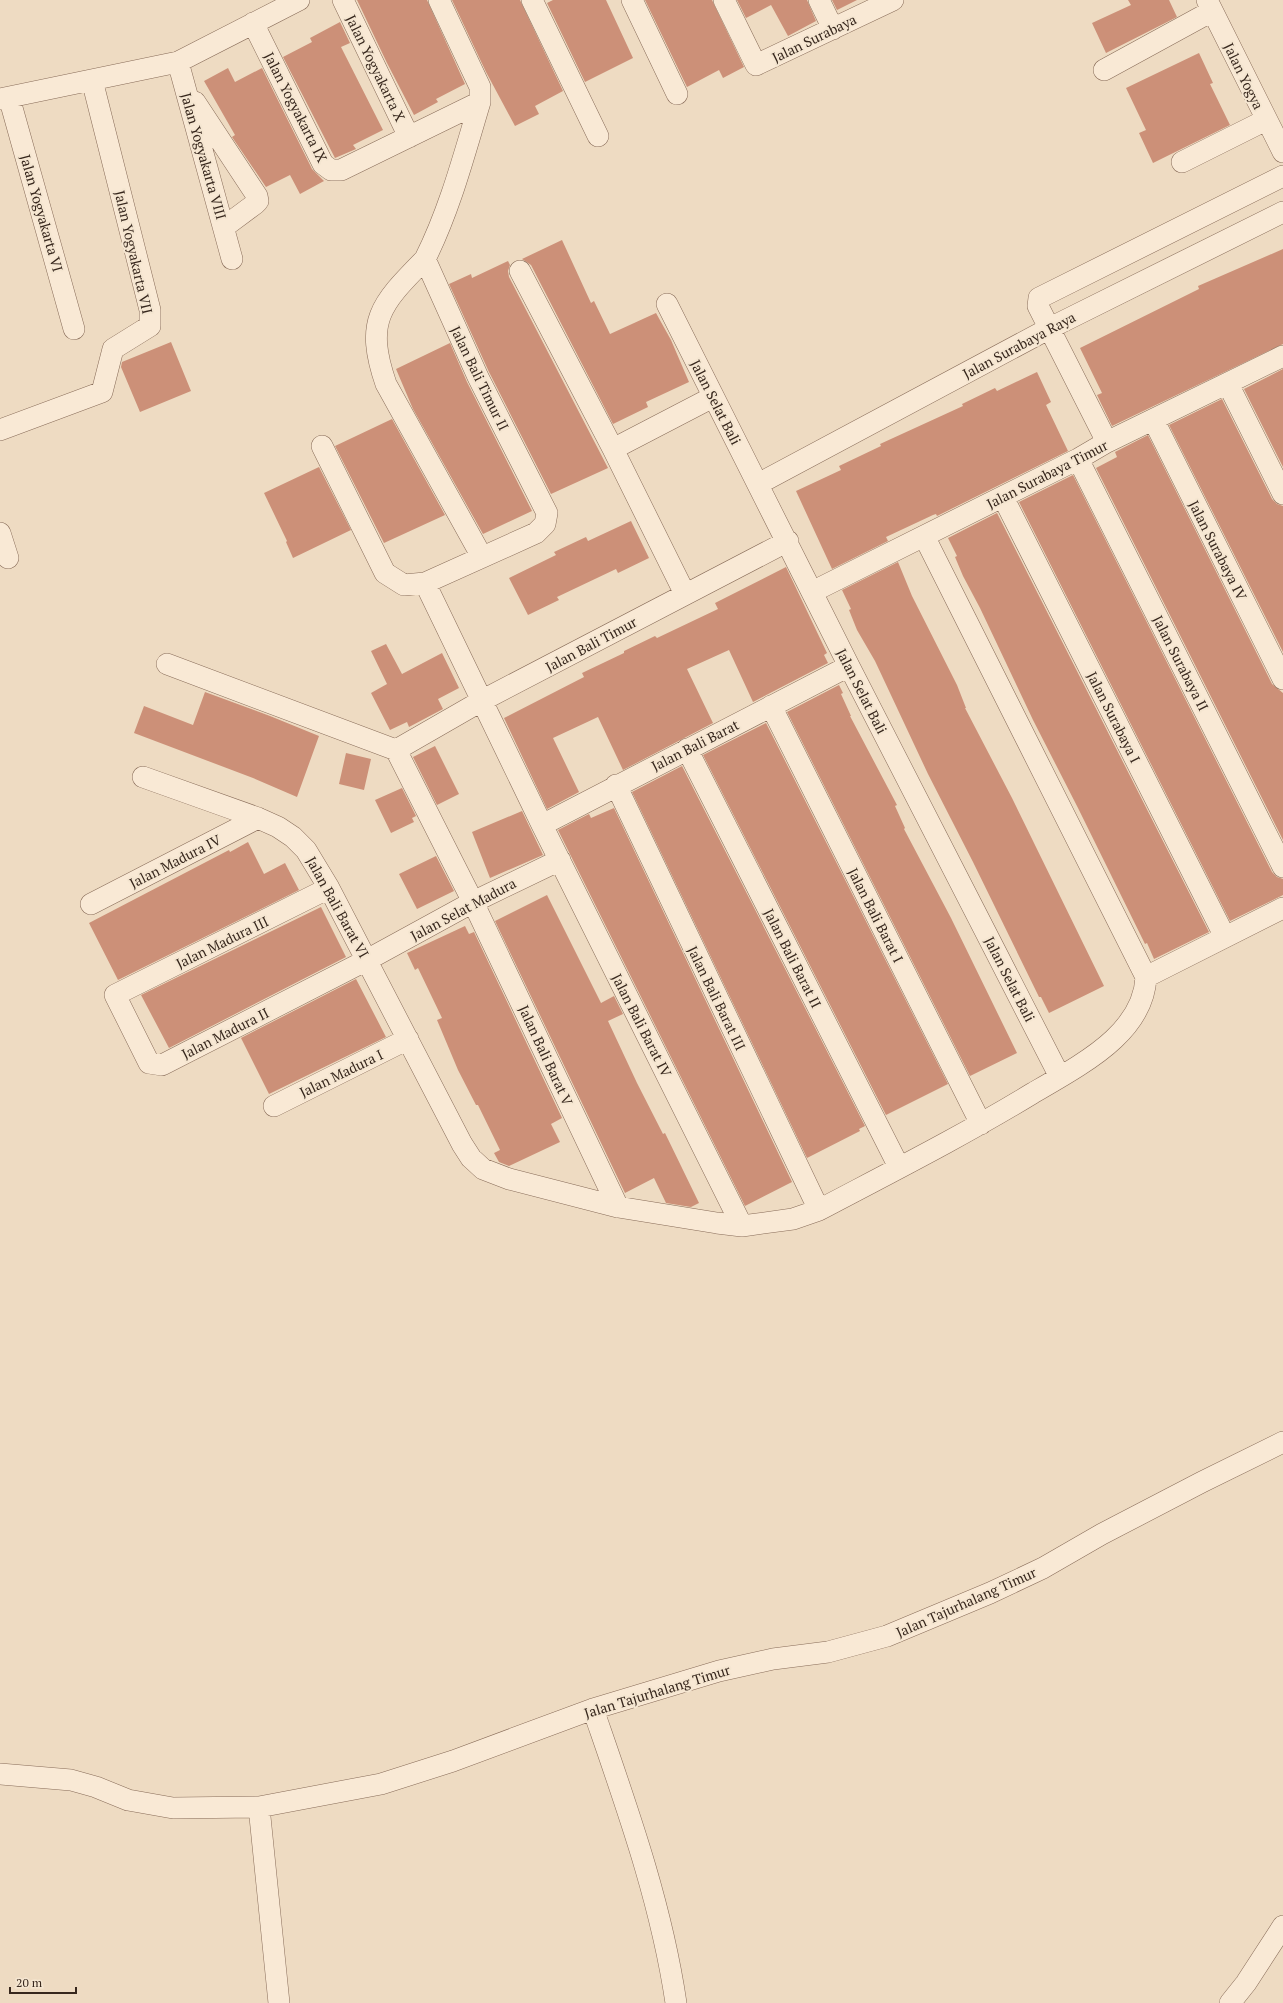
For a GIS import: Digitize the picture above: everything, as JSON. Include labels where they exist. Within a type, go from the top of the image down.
[{"type":"street","name":"Jalan Yogyakarta X","points":[[343,0],[409,137]]},
{"type":"street","points":[[439,0],[480,88],[480,102],[453,193],[439,231],[426,259],[401,284],[383,308],[375,335],[377,359],[386,384],[482,558]]},
{"type":"street","points":[[532,0],[598,136]]},
{"type":"street","points":[[632,0],[677,94]]},
{"type":"street","name":"Jalan Surabaya","points":[[724,0],[756,65],[893,0]]},
{"type":"street","points":[[819,0],[833,29]]},
{"type":"street","points":[[5,98],[178,62],[296,1]]},
{"type":"street","points":[[1104,70],[1209,6]]},
{"type":"street","name":"Jalan Yogya","points":[[1209,6],[1283,152]]},
{"type":"street","name":"Jalan Yogyakarta IX","points":[[253,23],[323,164],[332,170],[341,170],[480,102]]},
{"type":"street","name":"Jalan Yogyakarta VIII","points":[[178,62],[232,259]]},
{"type":"street","name":"Jalan Yogyakarta VII","points":[[0,430],[102,392],[112,349],[150,326],[150,310],[92,80]]},
{"type":"street","name":"Jalan Yogyakarta VIII","points":[[184,84],[257,196],[258,201],[255,204],[224,227]]},
{"type":"street","name":"Jalan Yogyakarta VI","points":[[5,98],[74,329]]},
{"type":"street","points":[[1182,162],[1266,120]]},
{"type":"street","points":[[1107,442],[1038,306],[1039,298],[1283,176]]},
{"type":"street","name":"Jalan Surabaya Raya","points":[[758,484],[1050,328],[1283,212]]},
{"type":"street","name":"Jalan Bali Timur II","points":[[322,446],[385,573],[404,585],[424,583],[482,558],[536,533],[545,524],[547,513],[478,377],[426,259]]},
{"type":"street","points":[[520,271],[613,449],[685,594]]},
{"type":"street","name":"Jalan Selat Bali","points":[[667,304],[713,397],[788,541],[849,666],[1060,1077]]},
{"type":"street","name":"Jalan Surabaya Timur","points":[[812,592],[1078,459],[1107,442],[1154,421],[1283,356]]},
{"type":"street","points":[[1228,384],[1283,494]]},
{"type":"street","points":[[613,449],[713,397]]},
{"type":"street","name":"Jalan Surabaya IV","points":[[1154,421],[1283,679]]},
{"type":"street","name":"Jalan Surabaya II","points":[[1078,459],[1283,866]]},
{"type":"street","name":"Jalan Surabaya I","points":[[1003,497],[1225,937]]},
{"type":"street","points":[[0,533],[8,558]]},
{"type":"street","points":[[924,536],[1146,977],[1283,908]]},
{"type":"street","name":"Jalan Bali Timur","points":[[396,750],[483,700],[788,541]]},
{"type":"street","name":"Jalan Bali Barat IV","points":[[424,583],[483,700],[542,825],[742,1226]]},
{"type":"street","points":[[167,664],[396,750]]},
{"type":"street","name":"Jalan Bali Barat","points":[[542,825],[616,785],[849,666]]},
{"type":"street","name":"Jalan Bali Barat I","points":[[771,706],[981,1124]]},
{"type":"street","name":"Jalan Bali Barat II","points":[[687,749],[899,1167]]},
{"type":"street","name":"Jalan Bali Barat V","points":[[396,750],[473,902],[618,1207]]},
{"type":"street","name":"Jalan Bali Barat VI","points":[[143,777],[258,818],[278,827],[293,837],[306,850],[330,888],[462,1144],[471,1158],[484,1169],[509,1179],[618,1207],[717,1224],[742,1226],[793,1219],[819,1210],[981,1124],[1060,1077],[1114,1040],[1142,1002],[1146,977]]},
{"type":"street","name":"Jalan Bali Barat III","points":[[616,785],[819,1210]]},
{"type":"street","name":"Jalan Madura IV","points":[[91,904],[258,818]]},
{"type":"street","name":"Jalan Selat Madura","points":[[367,960],[473,902],[560,860]]},
{"type":"street","name":"Jalan Madura III","points":[[115,995],[330,888]]},
{"type":"street","name":"Jalan Madura II","points":[[115,995],[149,1063],[162,1065],[367,960]]},
{"type":"street","name":"Jalan Madura I","points":[[274,1106],[408,1040]]},
{"type":"street","name":"Jalan Tajurhalang Timur","points":[[0,1774],[71,1780],[96,1787],[128,1800],[172,1808],[259,1807],[381,1784],[453,1761],[593,1709],[719,1671],[773,1659],[828,1652],[886,1636],[971,1602],[1043,1568],[1102,1534],[1283,1442]]},
{"type":"street","points":[[593,1709],[644,1860],[676,2003]]},
{"type":"street","points":[[259,1807],[279,2003]]},
{"type":"street","points":[[1230,2003],[1246,1983],[1283,1926]]},
{"type":"building","points":[[357,0],[427,0],[465,84],[436,99],[438,102],[414,115]]},
{"type":"building","points":[[452,0],[520,0],[563,91],[535,106],[539,114],[515,126],[486,72]]},
{"type":"building","points":[[553,0],[606,0],[633,58],[585,82],[547,3]]},
{"type":"building","points":[[645,0],[712,0],[744,67],[723,78],[719,70],[687,87]]},
{"type":"building","points":[[737,0],[807,0],[816,21],[788,36],[771,5],[746,18]]},
{"type":"building","points":[[832,0],[857,0],[837,10]]},
{"type":"building","points":[[1128,0],[1169,0],[1177,17],[1106,53],[1092,23],[1131,5]]},
{"type":"building","points":[[340,22],[350,43],[341,47],[383,130],[353,145],[356,149],[335,158],[283,57],[312,42],[310,38]]},
{"type":"building","points":[[1199,53],[1213,83],[1210,84],[1230,125],[1153,163],[1139,133],[1146,130],[1126,88]]},
{"type":"building","points":[[228,68],[235,82],[262,68],[312,169],[324,181],[300,194],[290,175],[266,187],[232,137],[235,135],[204,81]]},
{"type":"building","points":[[562,240],[591,303],[594,301],[610,334],[656,313],[671,340],[689,382],[646,402],[648,407],[613,424],[531,265],[522,259]]},
{"type":"building","points":[[1283,249],[1283,344],[1112,426],[1097,395],[1102,393],[1080,348],[1199,289],[1198,286]]},
{"type":"building","points":[[508,261],[510,265],[508,271],[509,277],[608,468],[551,494],[489,372],[449,284],[471,274],[472,278]]},
{"type":"building","points":[[171,342],[191,391],[140,412],[121,367],[122,362]]},
{"type":"building","points":[[450,343],[467,382],[532,511],[483,534],[413,409],[396,369]]},
{"type":"building","points":[[1283,369],[1283,467],[1244,389]]},
{"type":"building","points":[[1037,372],[1051,402],[1046,405],[1068,451],[937,516],[936,514],[933,515],[886,537],[888,541],[832,569],[796,491],[841,470],[839,466],[881,446],[880,444],[963,406],[962,404],[995,388],[997,391]]},
{"type":"building","points":[[1222,399],[1272,499],[1277,504],[1283,506],[1283,652],[1169,425]]},
{"type":"building","points":[[392,419],[445,515],[384,543],[335,446]]},
{"type":"building","points":[[1148,435],[1272,684],[1283,693],[1283,840],[1096,468],[1117,457],[1115,452]]},
{"type":"building","points":[[319,467],[351,530],[293,558],[286,542],[287,541],[264,493]]},
{"type":"building","points":[[1073,475],[1272,872],[1277,877],[1283,879],[1283,895],[1230,921],[1019,502]]},
{"type":"building","points":[[997,513],[1209,932],[1154,959],[1147,943],[1145,944],[1033,720],[980,608],[963,576],[955,557],[957,556],[948,538]]},
{"type":"building","points":[[631,521],[649,558],[618,573],[616,569],[557,597],[559,600],[528,615],[509,578],[556,555],[554,552],[586,537],[588,541]]},
{"type":"building","points":[[898,562],[912,596],[957,685],[965,708],[1012,798],[1104,986],[1049,1013],[1041,997],[1039,997],[928,774],[875,661],[857,630],[849,610],[851,609],[842,590]]},
{"type":"building","points":[[786,567],[827,653],[824,655],[828,663],[753,702],[729,650],[687,669],[713,723],[623,770],[598,717],[553,738],[579,792],[547,809],[504,718],[584,677],[582,673],[624,653],[624,651],[655,636],[657,638],[718,609],[715,603]]},
{"type":"building","points":[[386,644],[402,674],[442,653],[459,688],[438,699],[443,709],[409,727],[407,722],[390,730],[371,693],[387,684],[371,651]]},
{"type":"building","points":[[839,685],[850,716],[897,805],[895,806],[905,828],[904,829],[951,918],[1017,1053],[970,1076],[787,712]]},
{"type":"building","points":[[205,692],[319,736],[297,797],[253,778],[134,733],[144,706],[193,725]]},
{"type":"building","points":[[766,723],[948,1084],[886,1115],[703,755]]},
{"type":"building","points":[[435,746],[459,794],[437,805],[413,757]]},
{"type":"building","points":[[346,753],[371,759],[364,790],[339,784]]},
{"type":"building","points":[[682,766],[865,1126],[859,1129],[860,1131],[807,1158],[632,792]]},
{"type":"building","points":[[402,788],[416,816],[412,818],[414,822],[391,833],[375,800]]},
{"type":"building","points":[[614,808],[792,1182],[745,1206],[558,830],[589,814],[591,818]]},
{"type":"building","points":[[522,811],[543,855],[490,878],[472,832]]},
{"type":"building","points":[[248,842],[264,874],[285,863],[299,890],[118,980],[89,923],[229,850],[230,852]]},
{"type":"building","points":[[436,856],[454,891],[417,909],[399,874]]},
{"type":"building","points":[[547,895],[601,1003],[614,996],[623,1014],[608,1021],[637,1083],[663,1134],[665,1133],[699,1203],[691,1207],[666,1203],[654,1178],[625,1193],[495,921]]},
{"type":"building","points":[[321,907],[346,957],[169,1048],[141,995]]},
{"type":"building","points":[[465,926],[469,934],[474,932],[562,1118],[551,1124],[560,1142],[509,1166],[499,1162],[494,1153],[500,1150],[478,1105],[476,1105],[458,1070],[437,1020],[442,1018],[418,968],[415,970],[407,953]]},
{"type":"building","points":[[356,979],[386,1037],[269,1094],[241,1038]]}]
